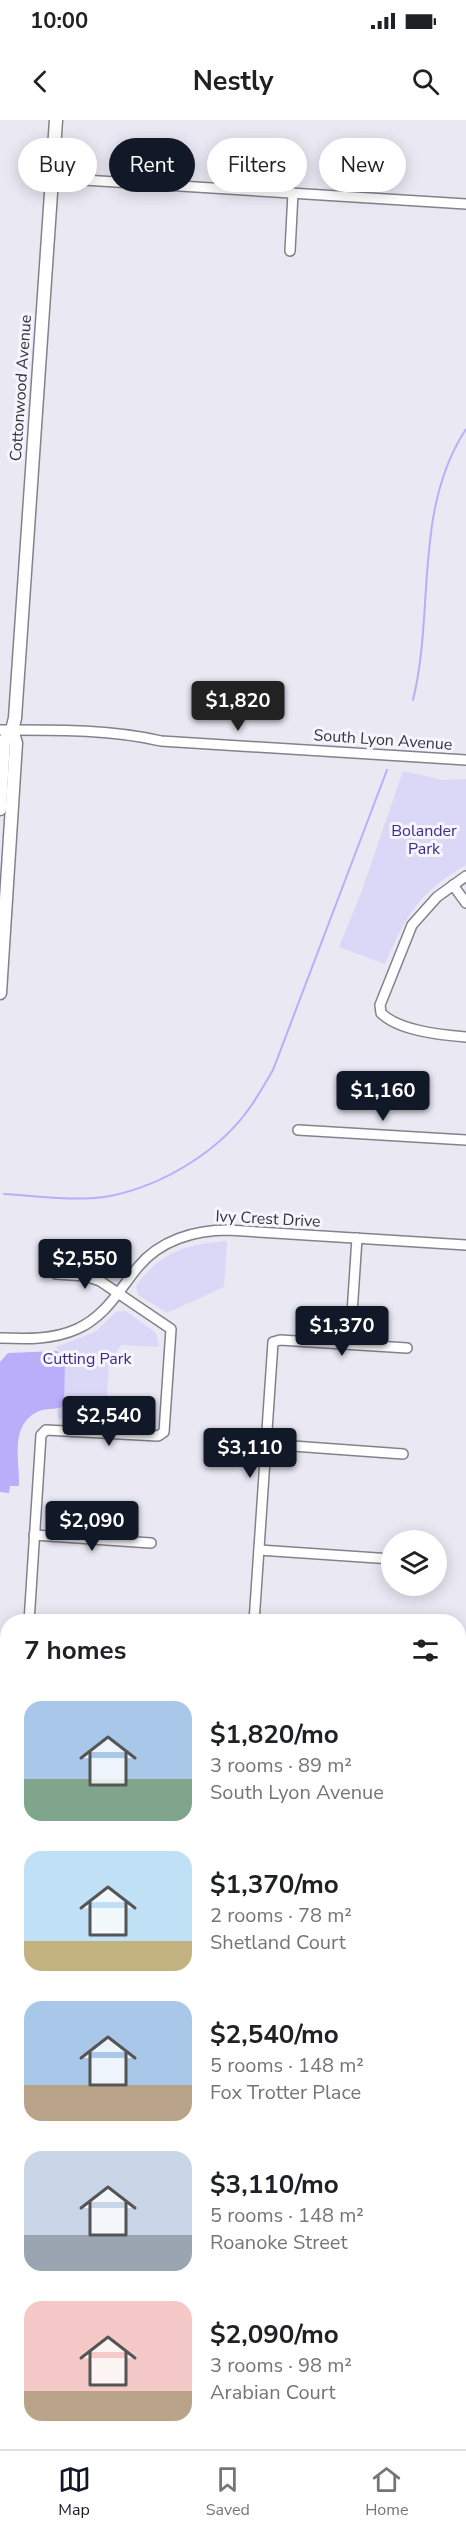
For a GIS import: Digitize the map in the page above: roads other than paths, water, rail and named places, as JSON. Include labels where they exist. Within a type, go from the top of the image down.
[{"type":"main road","name":"Cottonwood Avenue","points":[[55,138],[56,120]]},
{"type":"main road","name":"Cottonwood Avenue","points":[[0,809],[4,741],[6,730],[15,718],[51,192]]},
{"type":"main road","name":"Cottonwood Avenue","points":[[0,993],[16,743],[6,730]]},
{"type":"street","points":[[97,181],[466,204]]},
{"type":"street","points":[[290,251],[293,193]]},
{"type":"street","name":"South Lyon Avenue","points":[[6,730],[24,728],[126,735],[161,741],[466,760]]},
{"type":"street","points":[[466,876],[437,897],[412,925],[380,1005],[381,1013],[388,1019],[427,1033],[466,1037]]},
{"type":"street","points":[[453,885],[466,903]]},
{"type":"street","points":[[298,1130],[466,1140]]},
{"type":"street","name":"Ivy Crest Drive","points":[[0,1338],[45,1338],[70,1331],[92,1320],[106,1308],[148,1256],[176,1239],[193,1233],[228,1230],[466,1245]]},
{"type":"street","points":[[350,1344],[357,1238]]},
{"type":"street","points":[[29,1614],[41,1435],[46,1430],[158,1436],[164,1432],[171,1329],[93,1278],[56,1274]]},
{"type":"street","points":[[254,1614],[273,1342],[280,1340],[407,1348]]},
{"type":"street","points":[[265,1444],[403,1454]]},
{"type":"street","points":[[34,1535],[151,1543]]},
{"type":"street","points":[[258,1550],[381,1558]]},
{"type":"waterway","points":[[413,700],[419,666],[428,561],[438,493],[449,460],[466,429]]},
{"type":"waterway","points":[[4,1194],[97,1198],[130,1191],[170,1175],[189,1164],[207,1151],[238,1122],[251,1106],[273,1070],[387,770]]},
{"type":"park label","name":"Bolander Park","points":[[424,840]]},
{"type":"park label","name":"Cutting Park","points":[[87,1359]]}]
